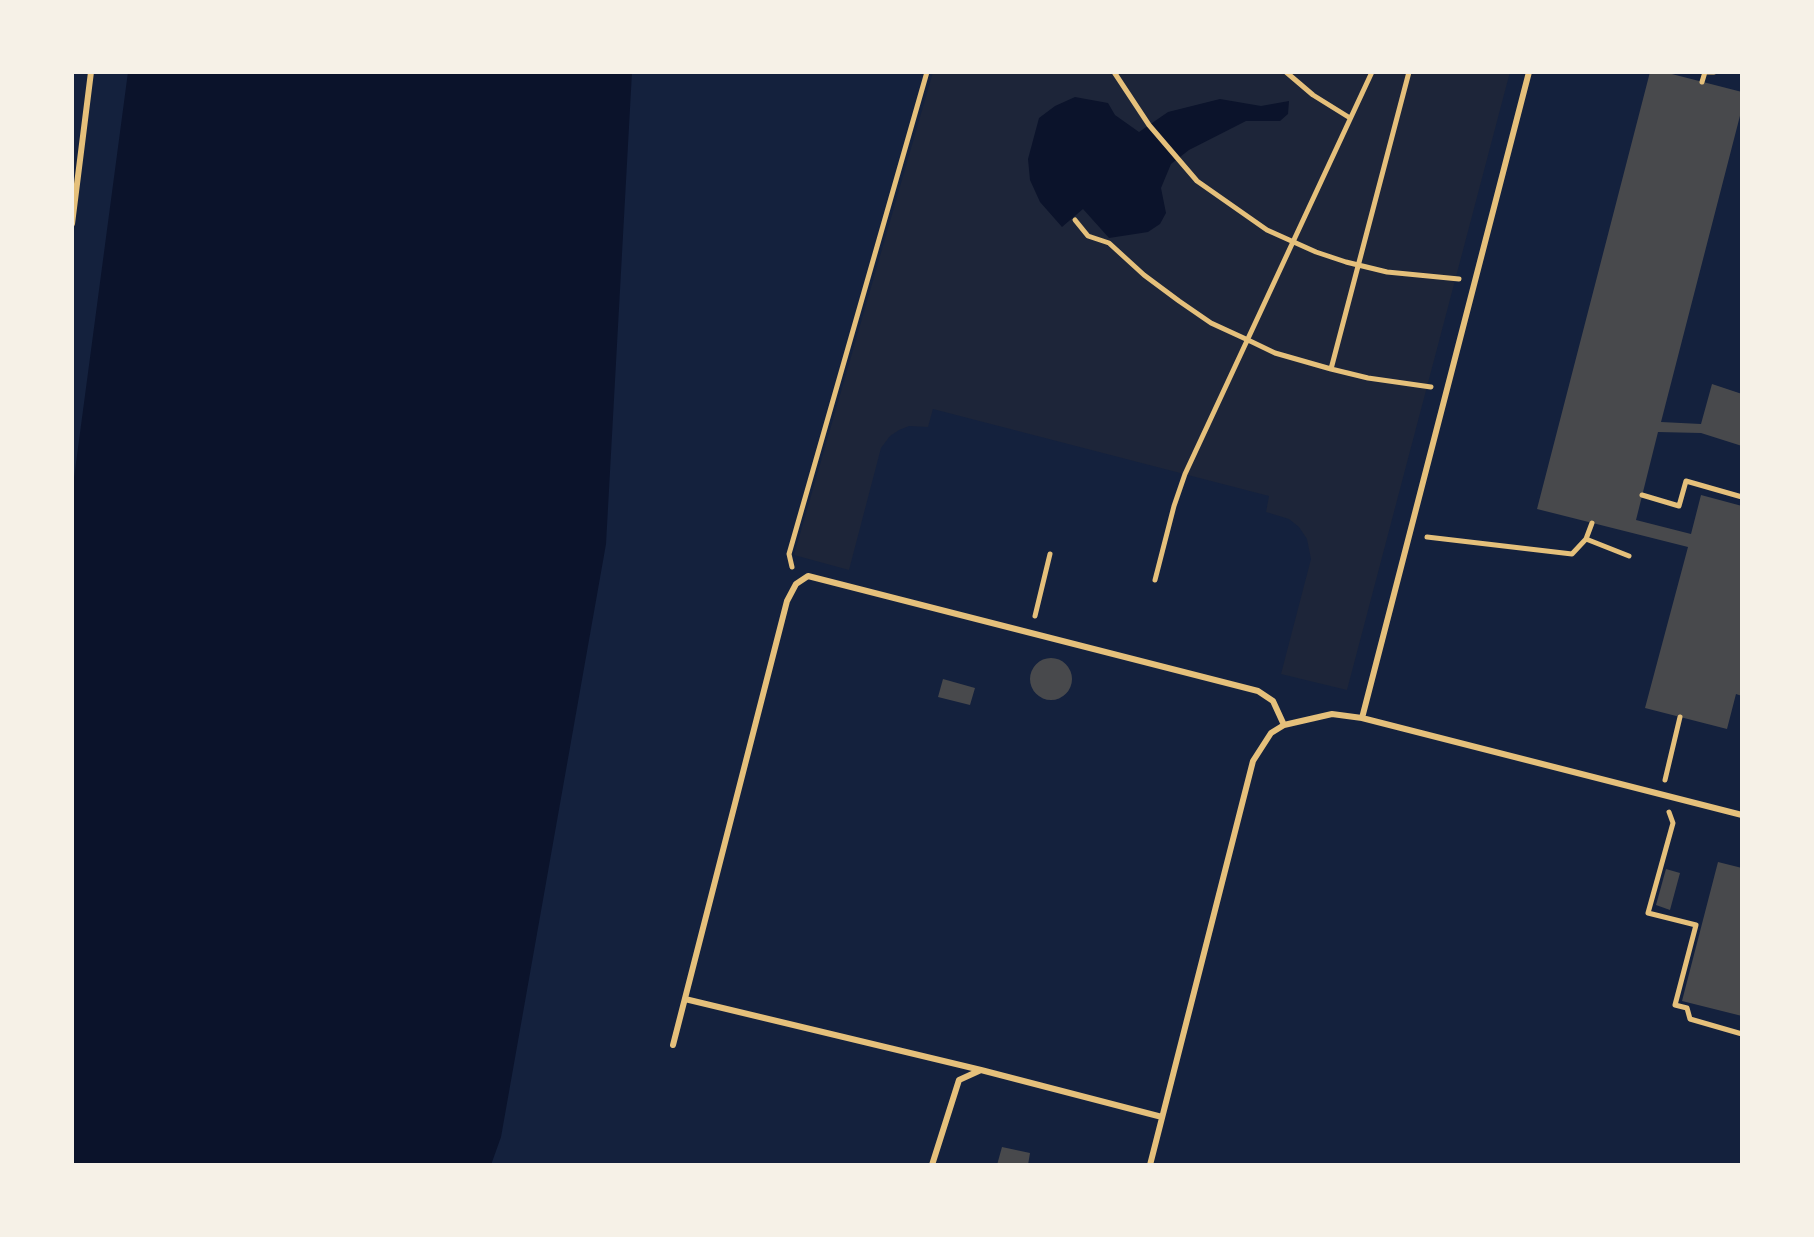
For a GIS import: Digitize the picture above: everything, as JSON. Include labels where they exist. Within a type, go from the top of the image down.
[{"type":"lane","points":[[72,224],[91,72]]},
{"type":"lane","points":[[1362,718],[1529,72]]},
{"type":"lane","points":[[673,1045],[787,601],[796,584],[808,576],[1258,691],[1273,701],[1284,725]]},
{"type":"lane","points":[[1150,1165],[1253,761],[1271,733],[1284,725],[1332,714],[1362,718],[1742,815]]},
{"type":"lane","points":[[685,999],[1162,1117]]},
{"type":"lane","points":[[932,1165],[959,1080],[981,1070]]},
{"type":"path","points":[[796,584],[789,554],[927,72]]},
{"type":"path","points":[[1114,72],[1149,125],[1197,181],[1267,230],[1359,266],[1475,280]]},
{"type":"path","points":[[1286,72],[1313,95],[1350,118]]},
{"type":"path","points":[[1155,580],[1185,474],[1372,72]]},
{"type":"path","points":[[1331,369],[1409,72]]},
{"type":"path","points":[[1702,82],[1705,72],[1714,72]]},
{"type":"path","points":[[1075,220],[1088,236],[1109,243],[1144,275],[1211,323],[1275,353],[1368,378],[1448,390]]},
{"type":"path","points":[[1642,495],[1679,506],[1686,481],[1742,497]]},
{"type":"path","points":[[1410,535],[1572,554],[1586,539],[1592,523]]},
{"type":"path","points":[[1586,539],[1629,556]]},
{"type":"path","points":[[1031,633],[1050,554]]},
{"type":"path","points":[[1680,717],[1662,793],[1673,823],[1648,913],[1696,925],[1675,1005],[1687,1008],[1690,1019],[1742,1034]]},
{"type":"shaded area","points":[[128,72],[632,72],[606,544],[501,1137],[491,1165],[72,1165],[72,493]]},
{"type":"shaded area","points":[[933,72],[1510,72],[1347,690],[1281,674],[1311,559],[1307,539],[1299,527],[1289,519],[1266,512],[1269,496],[933,409],[928,427],[909,426],[899,430],[881,448],[849,570],[794,555]]},
{"type":"shaded area","points":[[1075,97],[1108,103],[1115,115],[1139,132],[1168,112],[1220,99],[1261,106],[1289,101],[1288,114],[1280,121],[1246,121],[1189,150],[1171,164],[1161,188],[1166,213],[1160,224],[1148,232],[1109,238],[1083,209],[1062,227],[1040,202],[1030,180],[1028,159],[1039,118]]},
{"type":"building","points":[[1650,72],[1664,72],[1742,92],[1742,108],[1661,422],[1701,424],[1712,384],[1742,394],[1742,446],[1701,433],[1658,432],[1636,520],[1691,534],[1701,495],[1742,506],[1742,696],[1736,694],[1727,729],[1645,708],[1688,547],[1537,509]]},
{"type":"building","points":[[1051,658],[1066,664],[1072,679],[1066,694],[1051,700],[1036,694],[1030,679],[1036,664]]},
{"type":"building","points":[[943,679],[975,688],[970,705],[938,697]]},
{"type":"building","points":[[1718,862],[1742,868],[1742,1016],[1682,1001]]},
{"type":"building","points":[[1666,869],[1680,873],[1670,910],[1656,905]]},
{"type":"building","points":[[1002,1147],[1030,1153],[1028,1165],[997,1165]]}]
